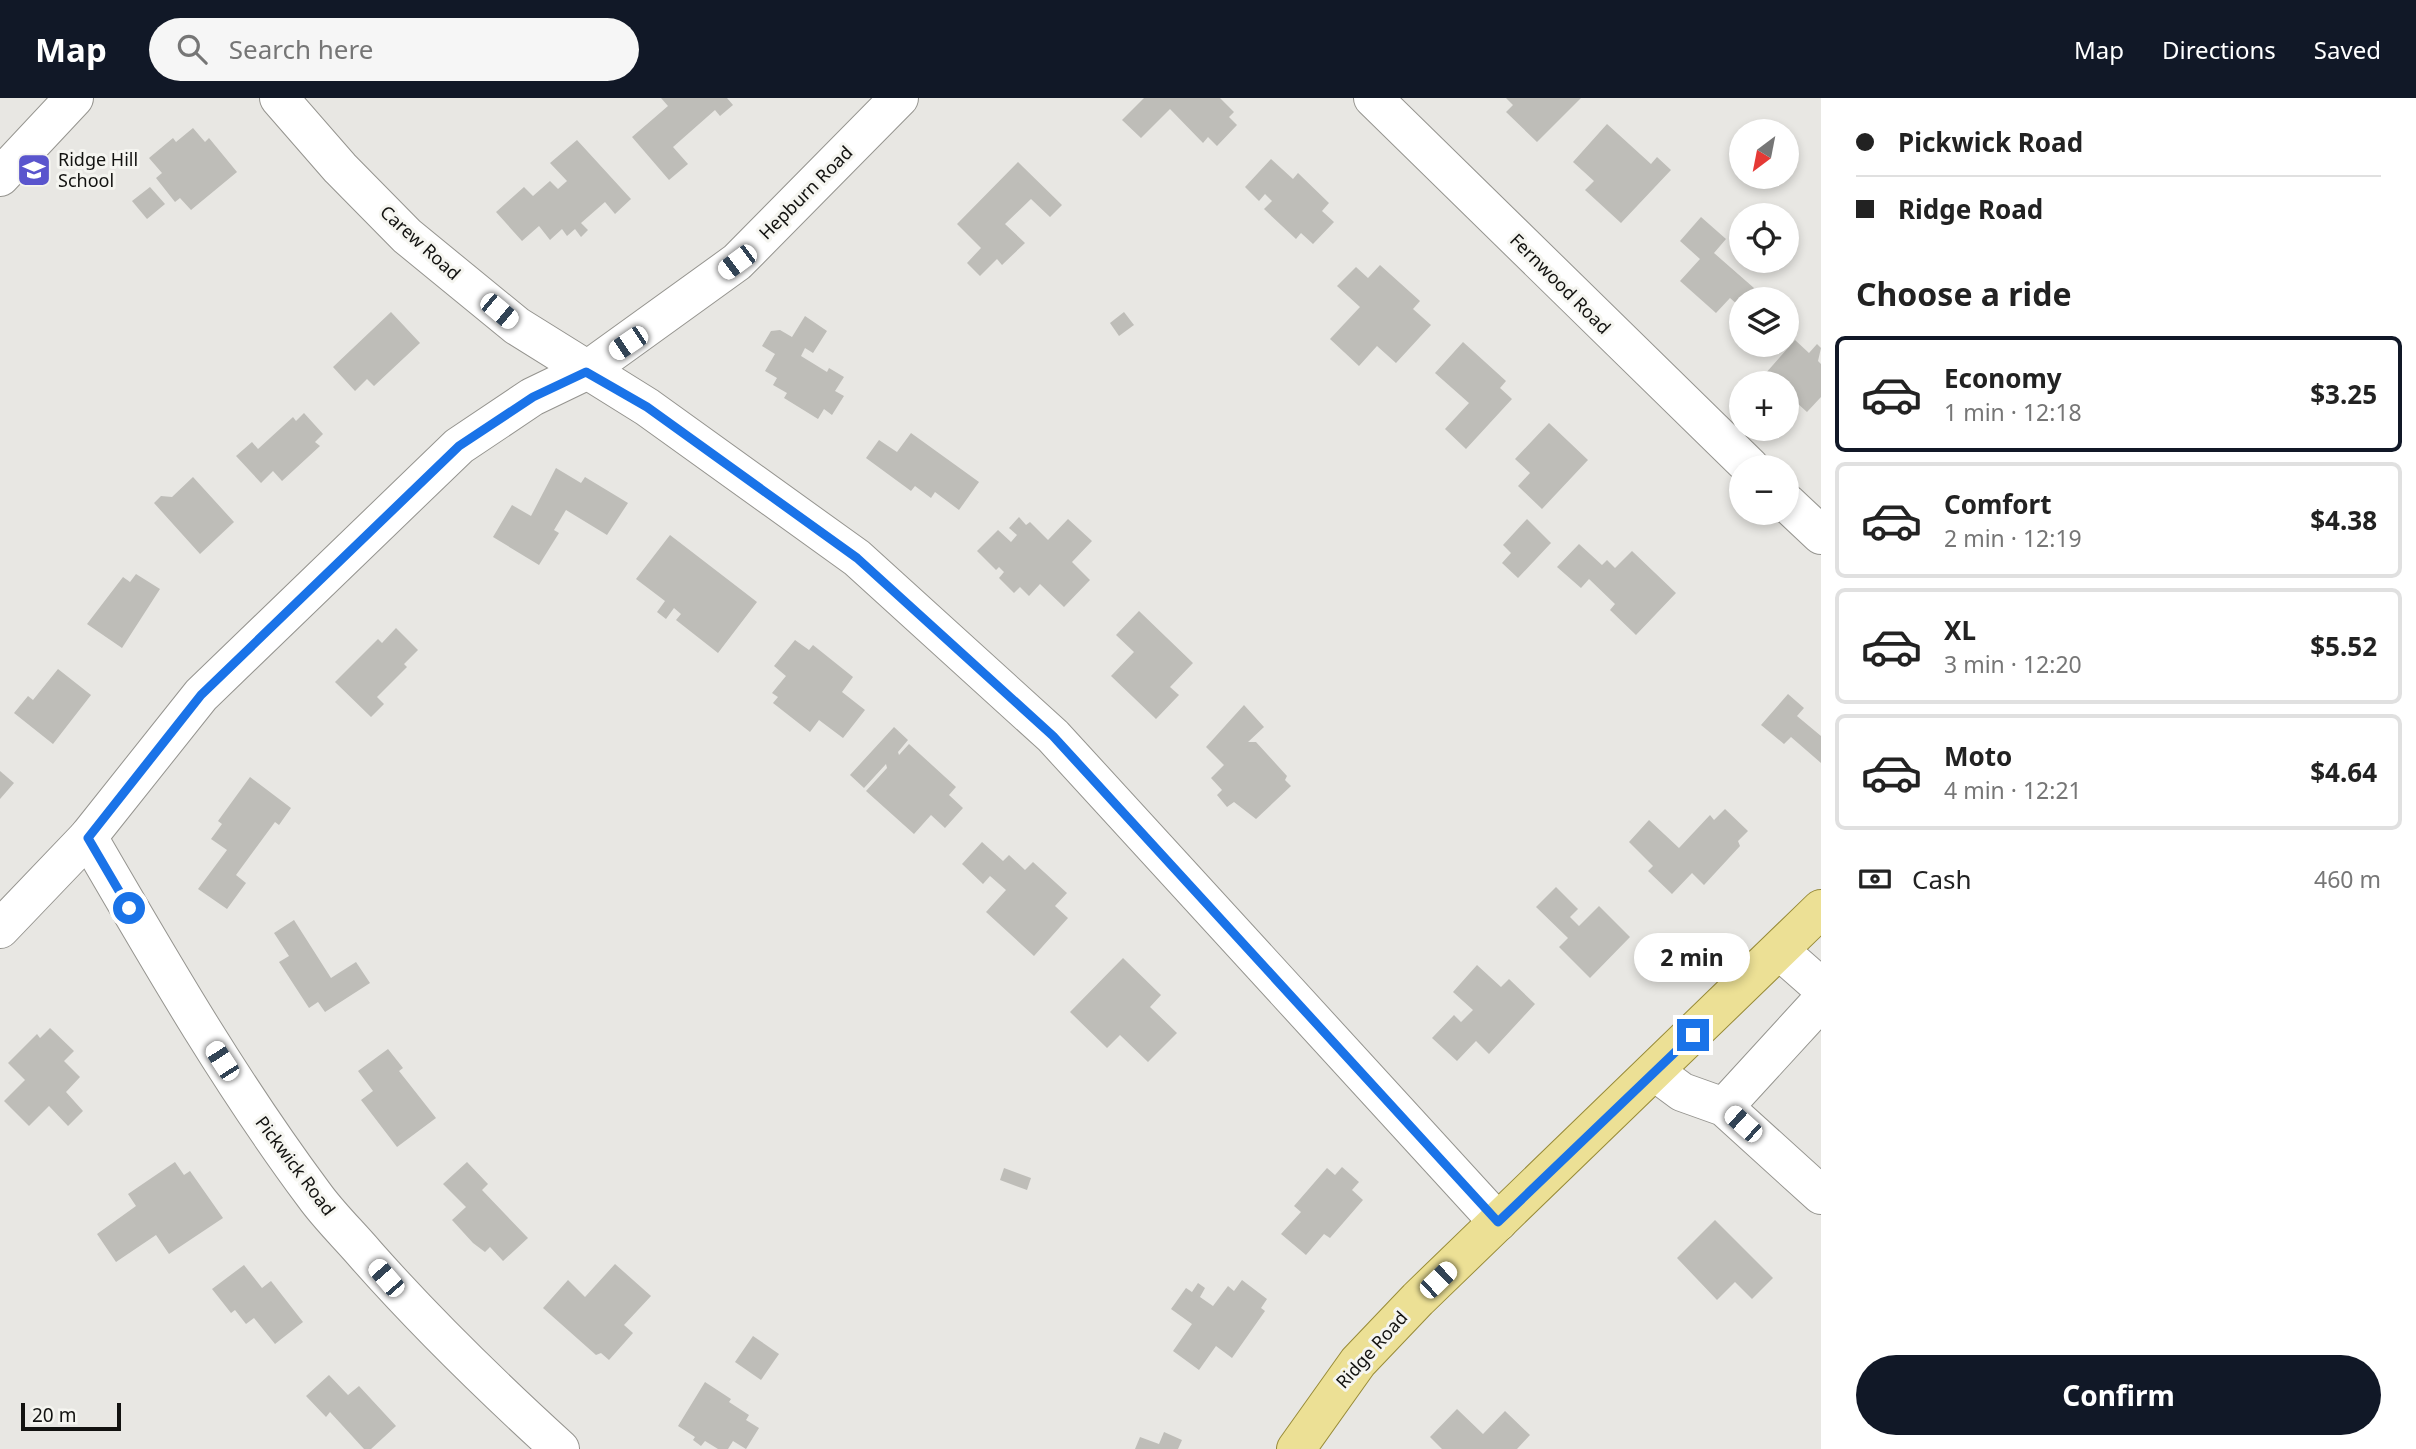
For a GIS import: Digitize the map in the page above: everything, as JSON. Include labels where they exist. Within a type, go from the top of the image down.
[{"type":"main road","name":"Ridge Road","points":[[1296,1449],[1358,1362],[1498,1222],[1821,909]]},
{"type":"street","points":[[0,177],[74,98]]},
{"type":"street","name":"Carew Road","points":[[279,98],[340,168],[408,236],[517,326],[586,372],[647,407],[857,558],[1053,736],[1498,1222]]},
{"type":"street","name":"Hepburn Road","points":[[0,929],[88,838],[201,695],[459,446],[533,397],[586,372],[737,262],[899,98]]},
{"type":"street","name":"Fernwood Road","points":[[1373,98],[1738,455]]},
{"type":"street","points":[[1799,515],[1821,536]]},
{"type":"street","name":"Pickwick Road","points":[[88,838],[184,1002],[247,1100],[315,1197],[404,1298],[480,1376],[560,1449]]},
{"type":"street","points":[[1780,951],[1821,987]]},
{"type":"street","points":[[1724,1107],[1821,1001]]},
{"type":"street","points":[[1655,1072],[1682,1091],[1724,1107],[1821,1195]]},
{"type":"building","points":[[661,98],[727,98],[733,105],[720,116],[715,110],[673,147],[688,164],[669,180],[632,137],[668,106]]},
{"type":"building","points":[[1144,98],[1220,98],[1234,112],[1229,117],[1237,125],[1217,146],[1208,137],[1203,143],[1170,109],[1141,138],[1122,120]]},
{"type":"building","points":[[1506,98],[1581,98],[1537,142],[1506,112],[1513,105]]},
{"type":"building","points":[[1607,124],[1651,164],[1657,157],[1671,170],[1621,223],[1585,190],[1594,181],[1573,162]]},
{"type":"building","points":[[193,128],[205,142],[209,138],[237,172],[191,210],[180,198],[175,202],[156,178],[162,173],[149,158],[173,138],[176,142]]},
{"type":"building","points":[[577,140],[631,199],[615,214],[605,202],[581,223],[588,230],[581,237],[575,229],[567,236],[562,229],[550,240],[539,226],[522,241],[496,212],[524,187],[533,196],[550,181],[558,189],[567,181],[550,163]]},
{"type":"building","points":[[1271,159],[1293,179],[1298,173],[1329,203],[1322,211],[1334,222],[1313,244],[1301,233],[1296,239],[1264,209],[1272,201],[1265,194],[1259,201],[1245,187]]},
{"type":"building","points":[[1018,162],[1062,205],[1050,217],[1031,199],[1005,224],[1025,243],[1002,265],[997,259],[980,276],[967,263],[981,248],[957,224]]},
{"type":"building","points":[[150,187],[165,204],[147,219],[132,201]]},
{"type":"building","points":[[1701,217],[1726,239],[1714,253],[1729,266],[1729,273],[1737,273],[1753,287],[1729,287],[1729,299],[1716,313],[1680,281],[1700,259],[1680,241]]},
{"type":"building","points":[[1380,265],[1420,301],[1413,309],[1431,325],[1396,363],[1377,346],[1359,366],[1330,339],[1360,307],[1337,286],[1356,267],[1368,278]]},
{"type":"building","points":[[391,312],[420,343],[374,386],[367,379],[355,391],[333,367]]},
{"type":"building","points":[[1124,312],[1134,325],[1119,336],[1110,323]]},
{"type":"building","points":[[805,316],[827,331],[813,353],[805,348],[801,356],[827,372],[829,368],[844,377],[835,391],[844,396],[832,415],[824,409],[818,419],[784,398],[787,393],[773,385],[777,378],[765,371],[775,354],[762,346],[771,331],[780,330],[792,337]]},
{"type":"building","points":[[1463,342],[1506,381],[1500,388],[1512,399],[1466,449],[1445,429],[1469,403],[1435,373]]},
{"type":"building","points":[[1799,344],[1809,353],[1817,344],[1821,348],[1818,361],[1821,364],[1821,397],[1807,412],[1799,405],[1799,371],[1768,371],[1780,357],[1799,357]]},
{"type":"building","points":[[304,413],[323,434],[315,442],[320,446],[282,481],[273,471],[261,483],[236,456],[252,442],[258,449],[293,417],[296,421]]},
{"type":"building","points":[[1549,423],[1588,460],[1542,509],[1518,486],[1530,473],[1515,459]]},
{"type":"building","points":[[911,433],[979,482],[959,510],[935,492],[931,498],[915,486],[911,491],[866,458],[879,440],[897,452]]},
{"type":"building","points":[[556,468],[581,483],[585,477],[628,503],[607,535],[566,510],[554,530],[559,533],[539,565],[493,537],[512,505],[531,516]]},
{"type":"building","points":[[193,477],[234,522],[200,554],[154,503],[161,496],[172,497]]},
{"type":"building","points":[[1019,517],[1026,525],[1030,522],[1048,540],[1068,519],[1092,541],[1072,562],[1090,580],[1064,607],[1040,584],[1029,596],[1020,587],[1014,593],[999,578],[1004,572],[999,567],[996,570],[977,551],[998,530],[1011,542],[1017,535],[1009,528]]},
{"type":"building","points":[[1527,519],[1551,543],[1518,578],[1502,563],[1511,553],[1503,545]]},
{"type":"building","points":[[670,535],[757,602],[718,653],[676,620],[681,614],[674,608],[666,619],[657,612],[665,601],[636,579]]},
{"type":"building","points":[[1579,544],[1602,565],[1607,560],[1615,568],[1632,551],[1676,593],[1636,635],[1610,610],[1615,604],[1589,579],[1581,588],[1557,567]]},
{"type":"building","points":[[136,574],[160,589],[122,648],[87,624],[123,577],[130,582]]},
{"type":"building","points":[[1139,611],[1193,663],[1170,687],[1179,695],[1156,719],[1111,676],[1134,652],[1116,635]]},
{"type":"building","points":[[396,628],[418,650],[404,664],[407,667],[377,697],[384,704],[371,717],[335,682],[378,639],[382,643]]},
{"type":"building","points":[[795,640],[809,650],[813,645],[853,677],[842,692],[865,710],[843,738],[819,720],[810,732],[773,703],[778,697],[772,693],[786,676],[774,666]]},
{"type":"building","points":[[58,669],[91,695],[53,744],[14,713],[28,696],[33,700]]},
{"type":"building","points":[[1788,694],[1804,708],[1797,716],[1821,736],[1821,763],[1791,737],[1784,744],[1761,725]]},
{"type":"building","points":[[1244,705],[1264,727],[1248,742],[1256,742],[1287,776],[1285,780],[1291,786],[1256,819],[1234,802],[1227,807],[1217,795],[1222,790],[1211,778],[1224,765],[1206,747]]},
{"type":"building","points":[[894,727],[908,740],[898,752],[899,755],[909,744],[956,787],[949,795],[963,808],[945,828],[931,815],[914,834],[866,791],[887,768],[886,764],[864,788],[850,775]]},
{"type":"building","points":[[0,771],[14,783],[0,799]]},
{"type":"building","points":[[250,777],[291,808],[279,825],[275,822],[236,875],[246,883],[227,909],[198,889],[227,850],[211,839],[222,824],[218,821]]},
{"type":"building","points":[[1725,809],[1748,831],[1738,841],[1740,846],[1704,885],[1692,873],[1672,894],[1648,871],[1653,866],[1629,842],[1649,820],[1679,848],[1710,815],[1714,820]]},
{"type":"building","points":[[982,842],[1003,861],[1009,855],[1025,870],[1033,862],[1067,893],[1055,906],[1068,918],[1034,956],[986,912],[1006,890],[990,876],[983,884],[962,864]]},
{"type":"building","points":[[1556,887],[1578,909],[1570,917],[1579,926],[1599,906],[1630,937],[1590,978],[1559,947],[1568,938],[1536,907]]},
{"type":"building","points":[[294,920],[331,978],[356,962],[370,983],[325,1012],[318,1002],[309,1008],[279,962],[289,956],[274,933]]},
{"type":"building","points":[[1123,958],[1161,995],[1150,1007],[1177,1033],[1148,1062],[1120,1035],[1107,1048],[1070,1012]]},
{"type":"building","points":[[1477,965],[1501,987],[1509,979],[1535,1004],[1489,1054],[1476,1041],[1457,1061],[1432,1038],[1454,1015],[1461,1022],[1473,1010],[1453,992]]},
{"type":"building","points":[[50,1028],[74,1051],[64,1061],[80,1077],[66,1092],[83,1111],[68,1126],[49,1106],[29,1126],[4,1101],[25,1080],[8,1063],[37,1034],[40,1038]]},
{"type":"building","points":[[388,1049],[403,1068],[399,1071],[436,1118],[397,1147],[361,1100],[373,1091],[358,1071]]},
{"type":"building","points":[[175,1162],[184,1175],[190,1171],[223,1218],[169,1254],[156,1235],[116,1262],[97,1234],[136,1206],[128,1194]]},
{"type":"building","points":[[467,1162],[488,1184],[482,1190],[528,1238],[503,1261],[490,1247],[485,1252],[473,1243],[452,1220],[466,1207],[443,1184]]},
{"type":"building","points":[[1342,1167],[1359,1182],[1352,1190],[1363,1200],[1330,1238],[1324,1234],[1306,1255],[1281,1234],[1301,1212],[1294,1206],[1327,1168],[1335,1175]]},
{"type":"building","points":[[1004,1168],[1031,1178],[1027,1190],[1000,1180]]},
{"type":"building","points":[[1715,1220],[1773,1278],[1752,1299],[1735,1282],[1717,1300],[1677,1258]]},
{"type":"building","points":[[615,1264],[651,1296],[624,1325],[633,1333],[609,1360],[601,1353],[596,1355],[543,1308],[568,1280],[585,1297]]},
{"type":"building","points":[[244,1265],[262,1288],[271,1281],[303,1322],[275,1344],[254,1318],[246,1324],[235,1310],[231,1313],[212,1289]]},
{"type":"building","points":[[1242,1280],[1267,1299],[1261,1308],[1265,1311],[1232,1358],[1216,1346],[1199,1370],[1173,1351],[1192,1324],[1171,1309],[1186,1288],[1192,1292],[1198,1283],[1205,1288],[1200,1297],[1213,1306],[1228,1286],[1234,1291]]},
{"type":"building","points":[[753,1336],[779,1354],[761,1380],[735,1362]]},
{"type":"building","points":[[329,1375],[348,1395],[359,1386],[396,1426],[371,1449],[364,1449],[330,1412],[326,1417],[306,1396]]},
{"type":"building","points":[[705,1382],[731,1399],[729,1402],[749,1415],[746,1420],[759,1428],[746,1449],[733,1441],[728,1449],[718,1449],[705,1441],[701,1446],[693,1440],[695,1437],[678,1426]]},
{"type":"building","points":[[1457,1409],[1483,1434],[1505,1411],[1530,1435],[1517,1449],[1442,1449],[1430,1437]]},
{"type":"building","points":[[1164,1432],[1182,1440],[1178,1449],[1135,1449],[1140,1437],[1159,1444]]},
{"type":"place","name":"Ridge Hill School","points":[[34,170]]},
{"type":"route","points":[[129,908],[88,838],[201,695],[459,446],[533,397],[586,372],[647,407],[857,558],[1053,736],[1498,1222],[1693,1035]]}]
